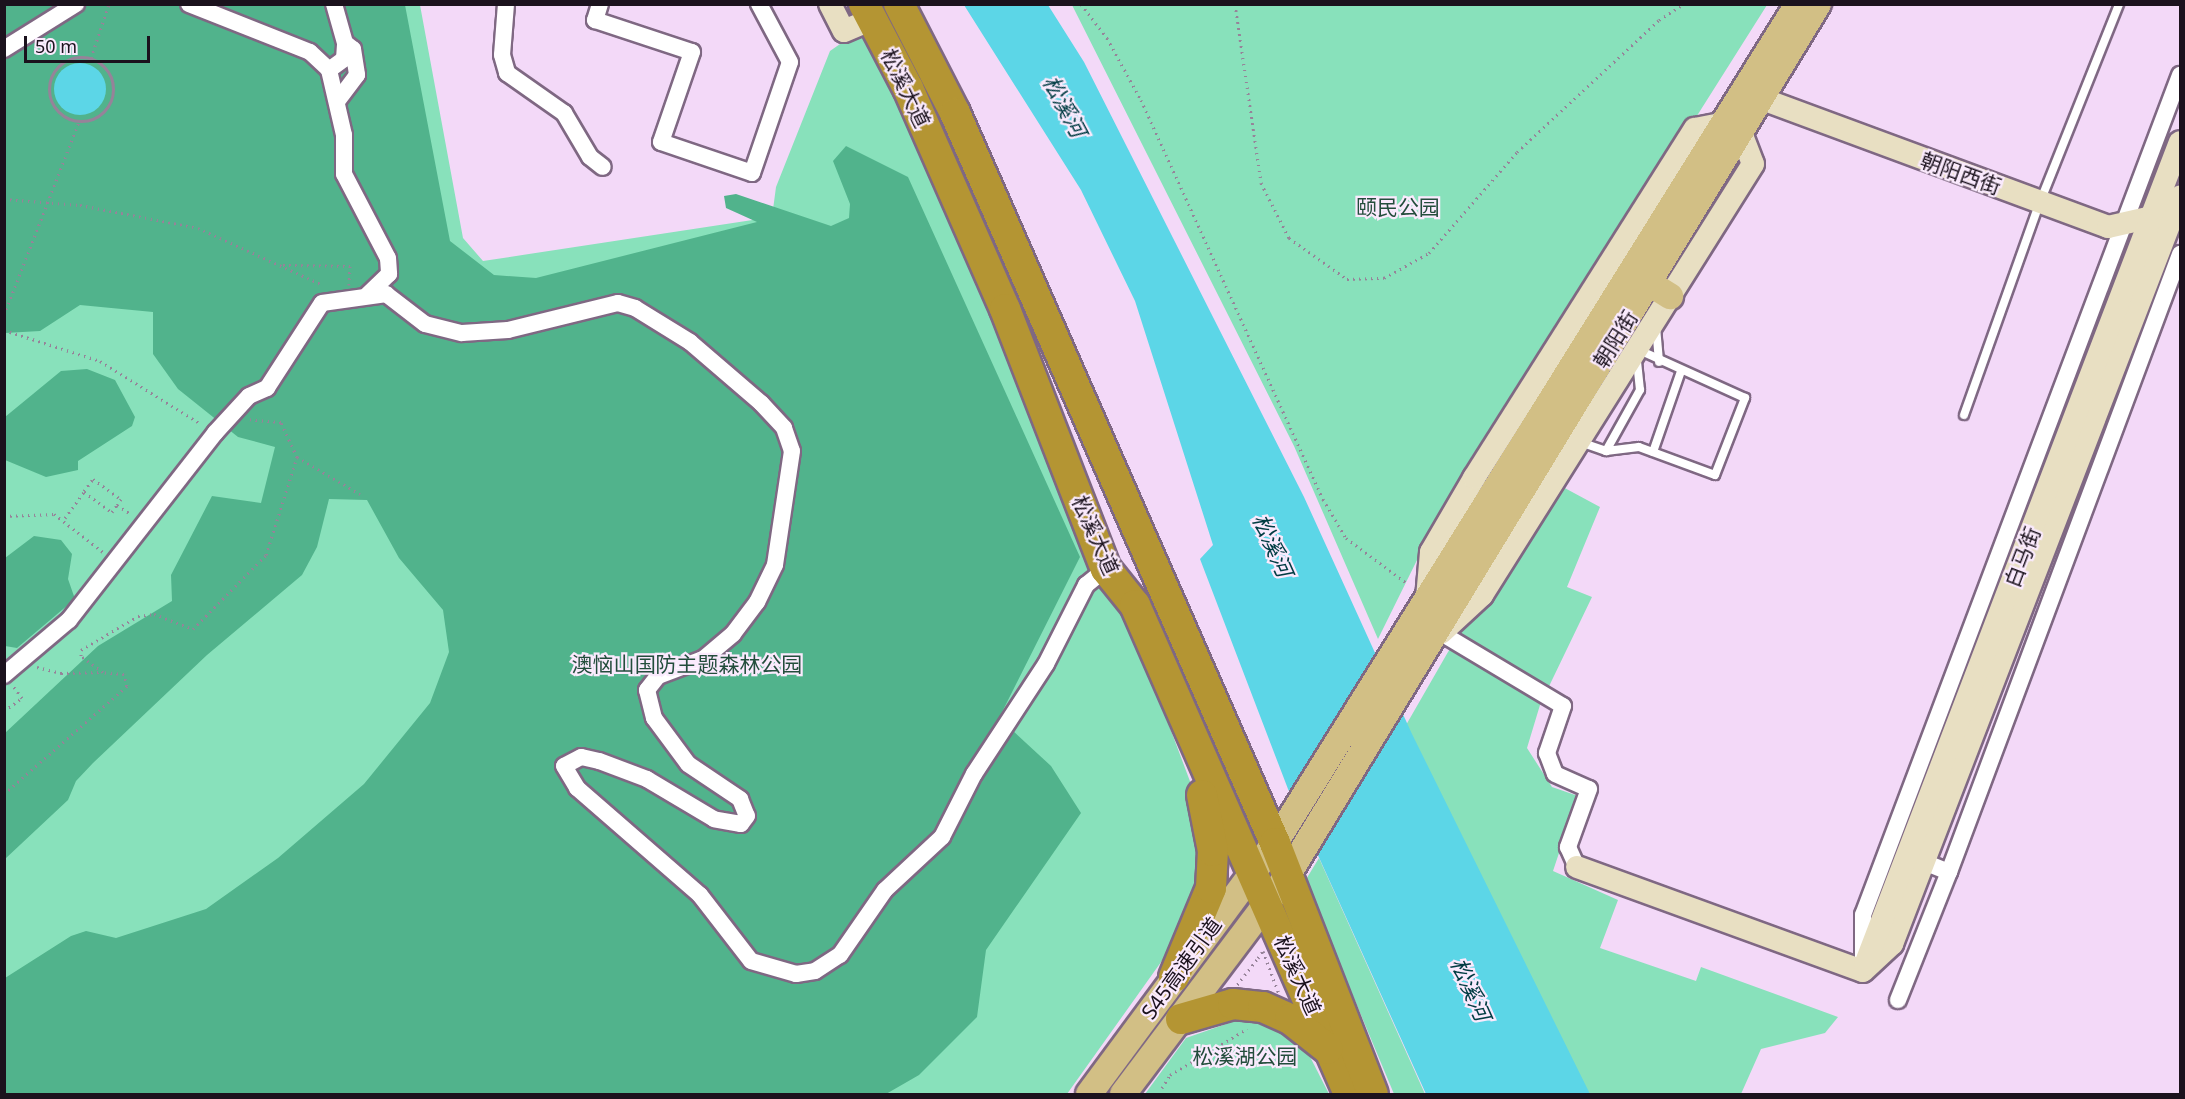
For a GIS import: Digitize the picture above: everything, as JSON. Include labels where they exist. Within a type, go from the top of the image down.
[{"type":"highway","name":"松溪大道","points":[[899,4],[954,113],[1288,845],[1287,876],[1373,1095]]},
{"type":"highway","name":"松溪大道","points":[[868,12],[908,88],[1005,309],[1106,569],[1135,605],[1250,874],[1268,907],[1349,1095]]},
{"type":"highway","points":[[1174,977],[1206,909],[1213,877],[1189,733]]},
{"type":"highway","points":[[1181,1019],[1233,1004],[1263,1007],[1297,1023],[1332,1052]]},
{"type":"main road","name":"朝阳街","points":[[1754,96],[1798,4]]},
{"type":"main road","name":"朝阳街","points":[[1288,845],[1435,636],[1557,432],[1733,128],[1818,4]]},
{"type":"main road","name":"朝阳街","points":[[1288,845],[1290,818],[1427,598],[1557,432],[1659,290],[1733,128]]},
{"type":"main road","name":"S45高速引道","points":[[1089,1095],[1250,874],[1288,845]]},
{"type":"main road","name":"S45高速引道","points":[[1123,1095],[1268,907],[1287,876]]},
{"type":"street","points":[[4,49],[76,4]]},
{"type":"street","points":[[189,4],[310,52],[329,70],[338,100],[344,174],[388,258],[389,274],[367,295]]},
{"type":"street","points":[[329,70],[344,59],[345,43],[334,4]]},
{"type":"street","points":[[507,4],[502,55],[507,73],[564,113],[590,157],[603,167]]},
{"type":"street","points":[[600,4],[595,20],[692,52],[661,142],[752,173],[790,62],[759,4]]},
{"type":"street","points":[[830,4],[844,31],[868,12]]},
{"type":"street","points":[[338,100],[357,75],[353,49],[345,43]]},
{"type":"street","points":[[1435,636],[1563,706],[1547,753],[1556,774],[1589,789],[1568,847],[1577,867],[1863,970],[1863,915],[2181,75]]},
{"type":"street","name":"朝阳西街","points":[[1754,96],[2108,227],[2152,218],[2179,207]]},
{"type":"street","points":[[1427,598],[1431,552],[1474,478],[1695,129],[1733,128]]},
{"type":"street","name":"白马街","points":[[1863,970],[2181,142]]},
{"type":"street","name":"白马街","points":[[1863,970],[1892,944],[2179,207]]},
{"type":"street","points":[[1898,1000],[1949,872],[2181,254]]},
{"type":"street","points":[[1557,432],[1636,348],[1655,318],[1659,290]]},
{"type":"street","points":[[6,679],[69,620],[215,433],[249,396],[267,388],[322,303],[348,296],[386,294],[425,324],[462,333],[508,330],[618,303],[635,308],[690,342],[783,428],[792,451],[787,512],[775,565],[757,602],[733,634],[703,659],[658,676],[647,690],[654,718],[688,764],[740,799],[747,816],[741,824],[714,819],[647,779],[599,761],[581,757],[564,766],[577,788],[700,895],[751,961],[765,968],[796,974],[828,964],[885,890],[942,837],[974,774],[1046,664],[1086,585],[1106,569]]},
{"type":"street","points":[[1924,862],[1949,872]]},
{"type":"lane","points":[[1964,415],[2040,202],[2119,4]]},
{"type":"lane","points":[[1655,318],[1659,362]]},
{"type":"lane","points":[[1606,452],[1640,390],[1636,348]]},
{"type":"lane","points":[[1557,432],[1606,452],[1639,447],[1715,475],[1745,398],[1659,362],[1636,348]]},
{"type":"lane","points":[[1653,452],[1681,371]]},
{"type":"path","points":[[91,58],[109,4]]},
{"type":"path","points":[[1081,4],[1107,38],[1141,100],[1346,538],[1427,598]]},
{"type":"path","points":[[1235,4],[1261,183],[1289,238],[1347,279],[1384,278],[1429,253],[1517,152],[1659,20],[1684,4]]},
{"type":"path","points":[[91,58],[109,74],[112,98],[103,113],[79,122],[60,114],[48,88],[62,63],[91,58]]},
{"type":"path","points":[[4,315],[79,122]]},
{"type":"path","points":[[4,199],[198,228],[324,285],[322,303]]},
{"type":"path","points":[[279,265],[350,266],[348,296]]},
{"type":"path","points":[[4,330],[100,362],[215,433]]},
{"type":"path","points":[[234,418],[281,422],[297,457],[360,494]]},
{"type":"path","points":[[103,672],[81,656],[81,651],[138,616],[154,614],[193,629],[230,596],[266,555],[297,457]]},
{"type":"path","points":[[65,518],[93,479],[121,500],[112,512],[84,492]]},
{"type":"path","points":[[117,504],[145,524]]},
{"type":"path","points":[[4,516],[65,518],[115,563]]},
{"type":"path","points":[[4,794],[128,686],[124,674],[44,672],[29,661]]},
{"type":"path","points":[[4,711],[22,698],[6,679]]},
{"type":"path","points":[[1162,1088],[1170,1075],[1252,1023]]},
{"type":"green space","name":"澳恼山国防主题森林公园","points":[[5,5],[420,5],[463,238],[483,261],[772,217],[776,187],[830,51],[876,19],[1089,512],[1197,800],[1206,861],[1191,920],[1067,1094],[5,1094]]},
{"type":"green space","name":"澳恼山国防主题森林公园","points":[[5,5],[405,5],[450,241],[494,275],[536,278],[757,222],[726,208],[724,196],[736,194],[831,226],[849,218],[850,204],[833,161],[846,146],[908,177],[1080,557],[999,718],[1051,766],[1081,813],[986,950],[977,1017],[919,1075],[886,1094],[5,1094],[5,978],[71,936],[86,931],[116,938],[206,909],[278,858],[364,784],[430,703],[449,652],[443,610],[399,558],[367,500],[329,499],[317,547],[302,575],[207,655],[93,763],[76,781],[68,800],[5,859],[5,733],[98,646],[172,601],[171,575],[212,496],[261,503],[275,447],[238,437],[178,389],[153,354],[153,312],[80,305],[40,331],[5,333]]},
{"type":"green space","name":"颐民公园","points":[[1072,5],[1767,5],[1420,554],[1378,639],[1294,446]]},
{"type":"green space","points":[[87,369],[115,380],[135,417],[132,426],[78,461],[78,470],[46,477],[5,460],[5,417],[61,371]]},
{"type":"green space","points":[[1561,486],[1600,507],[1567,587],[1592,597],[1540,705],[1527,748],[1552,787],[1578,796],[1553,871],[1618,900],[1600,948],[1696,981],[1701,967],[1838,1017],[1825,1033],[1761,1049],[1741,1094],[1569,1094],[1398,739],[1448,652]]},
{"type":"green space","points":[[34,536],[61,540],[72,554],[68,579],[75,599],[17,648],[5,646],[5,558]]},
{"type":"green space","points":[[1319,858],[1425,1094],[1394,1094],[1305,881]]},
{"type":"green space","name":"松溪湖公园","points":[[1249,1016],[1302,1041],[1329,1094],[1145,1094],[1186,1038]]},
{"type":"water","name":"松溪河","points":[[964,5],[1048,5],[1084,62],[1304,497],[1412,734],[1590,1094],[1426,1094],[1288,789],[1200,559],[1213,545],[1135,301],[1081,190]]},
{"type":"water","points":[[75,63],[85,63],[94,67],[102,75],[106,89],[102,103],[94,111],[85,115],[75,115],[66,111],[58,103],[54,94],[54,84],[58,75],[66,67]]}]
